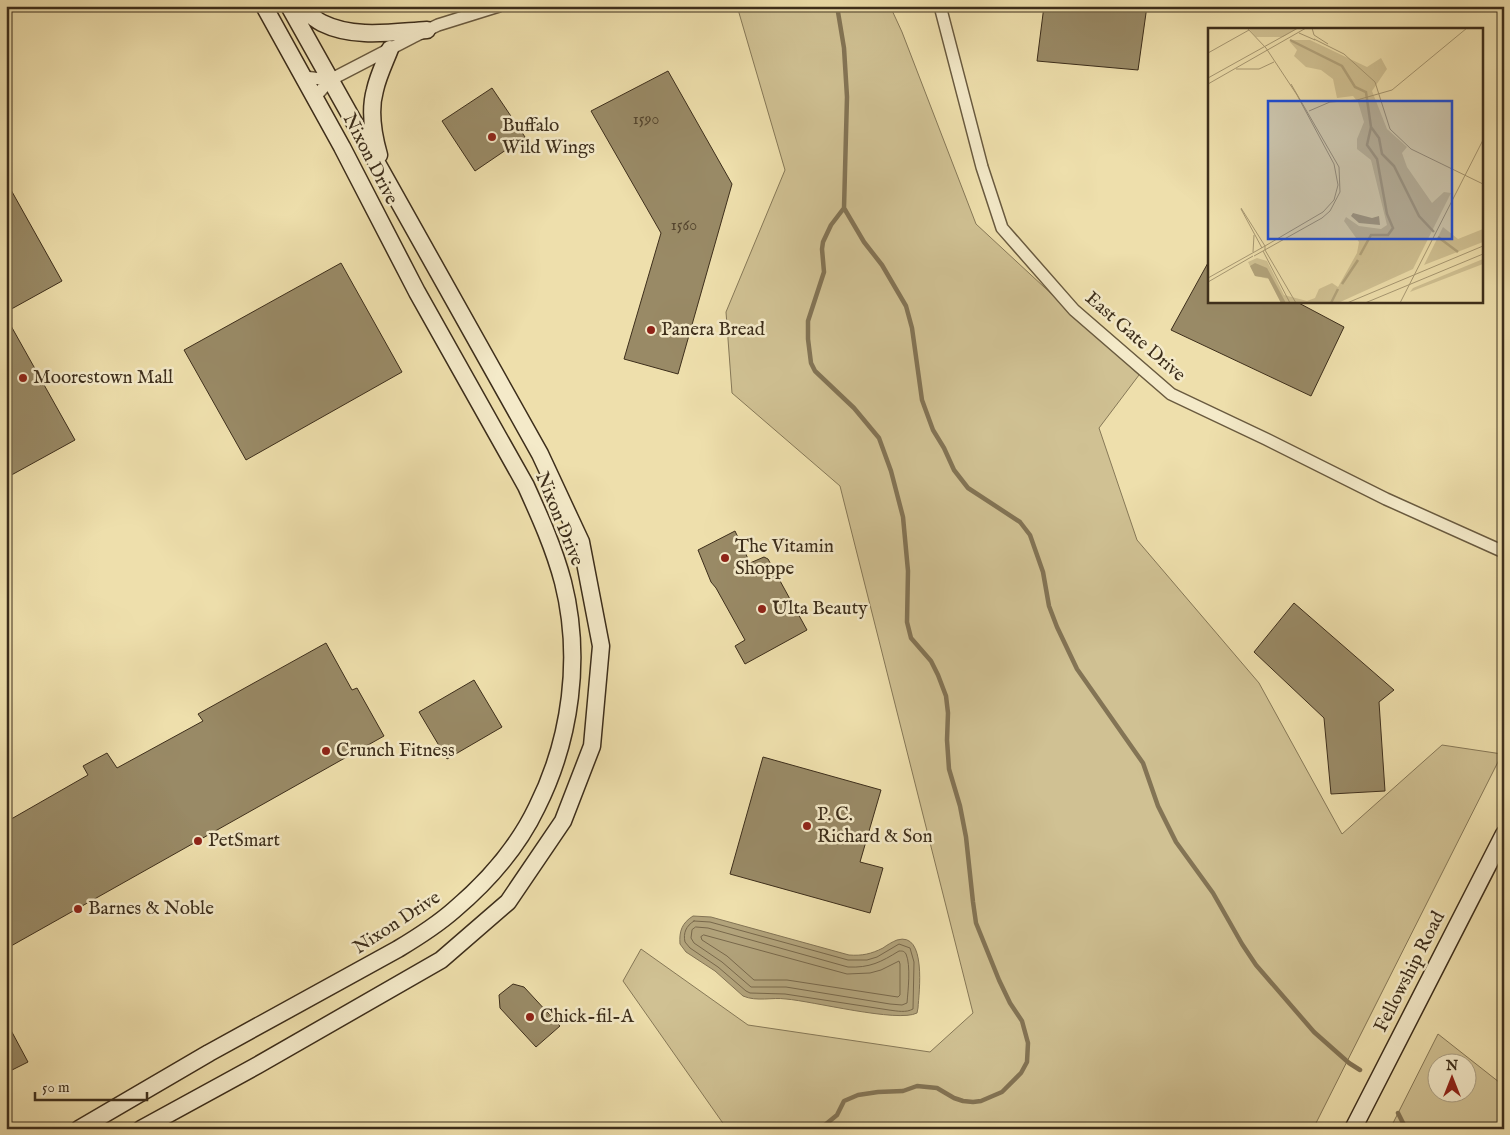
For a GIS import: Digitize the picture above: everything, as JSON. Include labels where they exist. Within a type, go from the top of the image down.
[{"type":"street","name":"Nixon Drive","points":[[79,1129],[398,949],[454,911],[496,869],[520,836],[537,808],[550,778],[567,717],[571,684],[570,616],[563,582],[553,550],[526,486],[417,292],[315,97],[264,6]]},
{"type":"street","name":"Nixon Drive","points":[[141,1129],[441,960],[508,902],[563,821],[592,746],[602,646],[581,542],[540,454],[289,6]]},
{"type":"street","points":[[300,6],[320,22],[343,31],[370,33],[427,30]]},
{"type":"street","points":[[315,97],[330,80],[427,30],[464,16],[499,6]]},
{"type":"street","name":"East Gate Drive","points":[[940,6],[982,167],[1002,228],[1074,310],[1171,394],[1386,499],[1504,552]]},
{"type":"street","points":[[383,174],[373,134],[374,90],[390,49]]},
{"type":"street","points":[[304,77],[330,80]]},
{"type":"street","name":"Fellowship Road","points":[[1353,1129],[1504,834]]},
{"type":"shaded area","points":[[737,6],[890,6],[902,32],[976,224],[1139,375],[1099,428],[1137,540],[1259,683],[1342,834],[1442,745],[1502,754],[1313,1129],[727,1129],[623,981],[641,949],[748,1025],[930,1052],[973,1013],[840,486],[732,393],[726,312],[785,170]]},
{"type":"shaded area","points":[[1438,1034],[1461,1052],[1429,1052]]},
{"type":"shaded area","points":[[1428,1054],[1428,1102],[1478,1102],[1478,1066],[1504,1086],[1504,1129],[1390,1129]]},
{"type":"water","points":[[693,916],[711,917],[849,955],[870,953],[897,940],[907,940],[913,945],[919,965],[920,978],[917,1013],[892,1015],[798,1001],[754,999],[743,996],[715,971],[686,952],[680,944],[682,928],[686,921]]},
{"type":"building","points":[[1044,6],[1147,6],[1138,70],[1037,61]]},
{"type":"building","points":[[668,71],[732,184],[678,374],[624,359],[661,233],[591,111]]},
{"type":"building","points":[[492,88],[525,137],[475,171],[442,121]]},
{"type":"building","points":[[6,181],[62,281],[6,312]]},
{"type":"building","points":[[341,263],[402,372],[246,460],[184,350]]},
{"type":"building","points":[[1208,263],[1208,302],[1297,302],[1344,327],[1311,396],[1171,330]]},
{"type":"building","name":"Moorestown Mall","points":[[6,317],[75,440],[6,478]]},
{"type":"building","name":"Ulta Beauty","points":[[735,531],[750,563],[764,557],[768,559],[807,630],[745,664],[735,646],[745,640],[711,582],[698,550]]},
{"type":"building","points":[[1294,603],[1394,690],[1379,702],[1385,791],[1331,794],[1324,718],[1254,652]]},
{"type":"building","points":[[326,643],[352,690],[357,688],[384,736],[11,946],[6,937],[6,822],[88,775],[83,766],[107,753],[117,768],[203,721],[198,714]]},
{"type":"building","points":[[474,680],[502,727],[447,759],[419,712]]},
{"type":"building","name":"P. C. Richard & Son","points":[[763,757],[881,790],[860,862],[883,868],[870,913],[730,874]]},
{"type":"building","name":"Chick-fil-A","points":[[513,984],[524,987],[560,1026],[536,1047],[500,1008],[499,995]]},
{"type":"building","points":[[6,1021],[28,1062],[6,1073]]},
{"type":"waterway","points":[[837,6],[844,48],[847,97],[844,208],[864,242],[882,265],[906,306],[912,328],[922,400],[933,430],[954,470],[968,488],[1020,522],[1030,535],[1043,572],[1049,606],[1077,669],[1143,763],[1158,806],[1176,842],[1213,893],[1256,965],[1314,1032],[1349,1063],[1360,1070]]},
{"type":"waterway","points":[[820,1129],[837,1115],[844,1101],[858,1095],[903,1091],[917,1086],[937,1088],[963,1101],[981,1101],[1002,1092],[1021,1073],[1027,1062],[1028,1043],[1022,1021],[1010,1003],[999,980],[976,923],[966,837],[960,806],[949,769],[946,696],[931,661],[911,638],[907,622],[908,571],[903,517],[891,471],[879,438],[854,408],[815,371],[811,363],[808,321],[824,272],[823,242],[831,225],[844,208]]},
{"type":"waterway","points":[[1398,1113],[1406,1129]]},
{"type":"place","name":"Buffalo Wild Wings","points":[[492,137]]},
{"type":"place","name":"Panera Bread","points":[[651,330]]},
{"type":"place","name":"Moorestown Mall","points":[[23,378]]},
{"type":"place","name":"The Vitamin Shoppe","points":[[725,558]]},
{"type":"place","name":"Ulta Beauty","points":[[762,609]]},
{"type":"place","name":"Crunch Fitness","points":[[326,751]]},
{"type":"place","name":"P. C. Richard & Son","points":[[807,826]]},
{"type":"place","name":"PetSmart","points":[[198,841]]},
{"type":"place","name":"Barnes & Noble","points":[[78,909]]},
{"type":"place","name":"Chick-fil-A","points":[[530,1017]]}]
